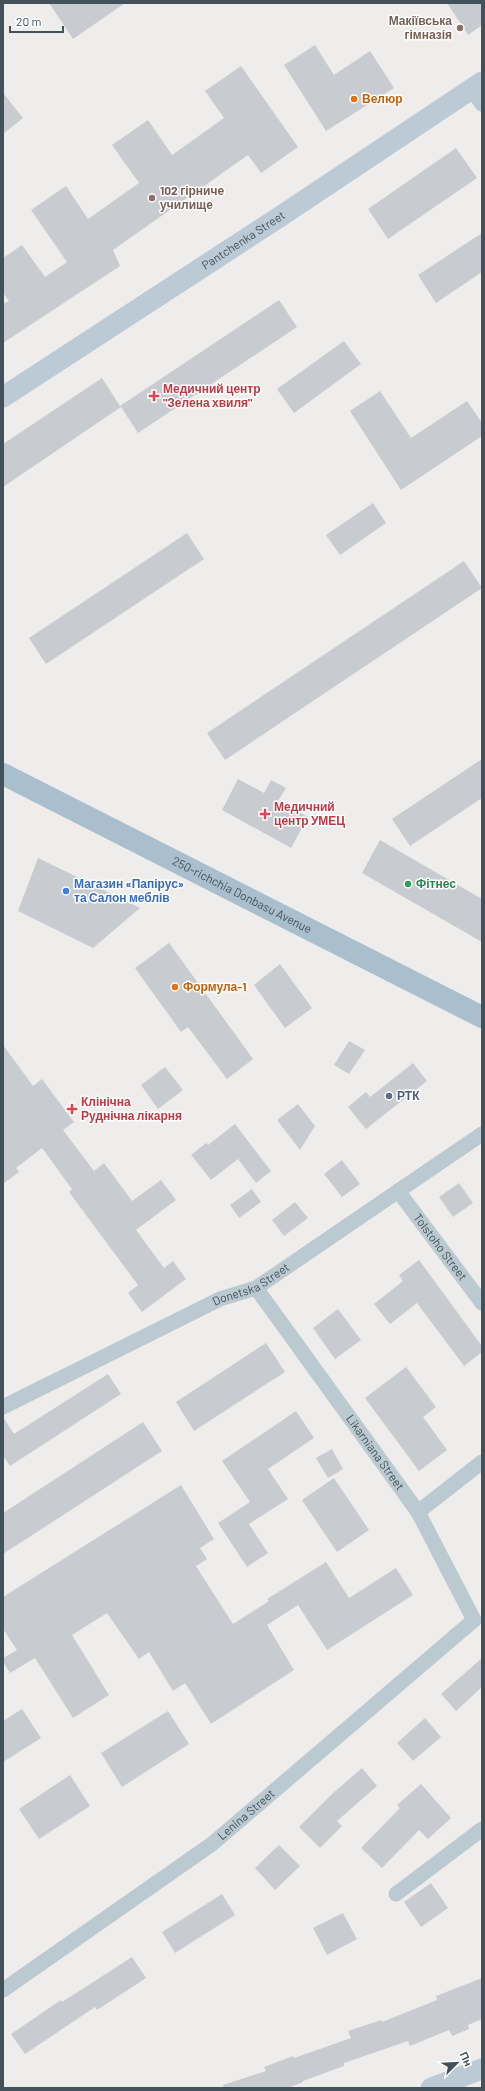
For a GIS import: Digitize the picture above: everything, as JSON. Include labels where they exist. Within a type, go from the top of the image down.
[{"type":"main road","name":"250-richchia Donbasu Avenue","points":[[3,774],[482,1017]]},
{"type":"street","name":"Pantchenka Street","points":[[3,397],[281,216],[478,92]]},
{"type":"street","name":"Donetska Street","points":[[3,1407],[220,1299],[256,1288],[482,1134]]},
{"type":"street","name":"Tolstoho Street","points":[[398,1191],[482,1303]]},
{"type":"street","name":"Likarniana Street","points":[[256,1288],[418,1512],[478,1620]]},
{"type":"street","points":[[418,1512],[482,1462]]},
{"type":"street","name":"Lenina Street","points":[[3,1990],[212,1844],[478,1620]]},
{"type":"street","points":[[396,1894],[482,1829]]},
{"type":"street","points":[[431,2088],[482,2069]]},
{"type":"building","points":[[49,3],[125,3],[73,39]]},
{"type":"building","points":[[447,3],[482,3],[482,25],[468,35]]},
{"type":"building","points":[[315,45],[334,75],[370,51],[394,88],[326,131],[284,65]]},
{"type":"building","name":"102 гірниче училище","points":[[241,66],[298,147],[261,173],[248,155],[113,250],[120,266],[3,343],[3,304],[9,301],[3,293],[3,258],[22,245],[45,277],[67,262],[31,210],[66,186],[88,219],[139,183],[112,145],[148,120],[172,155],[224,118],[205,91]]},
{"type":"building","points":[[3,93],[23,118],[3,134]]},
{"type":"building","points":[[456,148],[477,178],[388,239],[368,209]]},
{"type":"building","points":[[482,233],[482,272],[436,303],[418,275]]},
{"type":"building","points":[[279,300],[297,327],[138,433],[121,407],[3,487],[3,444],[102,378],[120,406]]},
{"type":"building","points":[[344,341],[361,364],[294,413],[277,389]]},
{"type":"building","points":[[380,391],[411,438],[467,401],[482,423],[482,436],[401,490],[350,411]]},
{"type":"building","points":[[373,503],[386,523],[340,555],[326,535]]},
{"type":"building","points":[[187,533],[204,559],[46,664],[29,638]]},
{"type":"building","points":[[464,561],[482,588],[225,760],[207,733]]},
{"type":"building","points":[[482,759],[482,798],[410,846],[392,819]]},
{"type":"building","name":"Медичний центр УМЕЦ","points":[[238,779],[264,793],[271,780],[286,788],[278,801],[308,817],[291,848],[222,810]]},
{"type":"building","points":[[380,840],[482,899],[482,942],[362,873]]},
{"type":"building","name":"Магазин «Папірус» та Салон меблів","points":[[38,858],[140,908],[93,948],[18,911]]},
{"type":"building","name":"Формула-1","points":[[169,943],[253,1059],[227,1079],[188,1027],[181,1032],[135,968]]},
{"type":"building","points":[[280,964],[312,1008],[285,1028],[254,985]]},
{"type":"building","points":[[349,1041],[365,1050],[349,1074],[334,1065]]},
{"type":"building","points":[[3,1045],[33,1086],[42,1079],[74,1122],[63,1130],[94,1171],[104,1163],[132,1201],[161,1180],[176,1200],[136,1230],[164,1268],[173,1261],[186,1279],[142,1312],[128,1293],[138,1285],[69,1192],[72,1189],[42,1148],[16,1168],[19,1172],[3,1184]]},
{"type":"building","points":[[413,1063],[427,1081],[366,1129],[348,1107],[366,1092],[370,1097]]},
{"type":"building","points":[[165,1067],[183,1090],[158,1109],[141,1085]]},
{"type":"building","points":[[298,1104],[315,1126],[300,1150],[277,1120]]},
{"type":"building","points":[[235,1124],[271,1171],[256,1183],[238,1159],[211,1180],[191,1155],[206,1143],[208,1145]]},
{"type":"building","points":[[342,1160],[360,1184],[342,1197],[324,1174]]},
{"type":"building","points":[[459,1183],[473,1203],[453,1217],[439,1197]]},
{"type":"building","points":[[252,1189],[261,1202],[239,1218],[230,1205]]},
{"type":"building","points":[[295,1202],[308,1218],[284,1236],[272,1220]]},
{"type":"building","points":[[419,1260],[482,1346],[482,1352],[464,1366],[417,1303],[390,1324],[374,1304],[403,1281],[399,1275]]},
{"type":"building","points":[[338,1309],[361,1340],[335,1359],[313,1328]]},
{"type":"building","points":[[266,1343],[285,1372],[194,1431],[176,1402]]},
{"type":"building","points":[[406,1367],[436,1407],[423,1417],[447,1450],[419,1471],[365,1398]]},
{"type":"building","points":[[108,1374],[121,1394],[10,1466],[3,1456],[3,1417],[14,1434]]},
{"type":"building","points":[[296,1411],[314,1438],[268,1469],[288,1499],[249,1524],[268,1553],[247,1567],[218,1523],[250,1502],[222,1461]]},
{"type":"building","points":[[143,1422],[162,1451],[3,1554],[3,1513]]},
{"type":"building","points":[[332,1449],[343,1469],[328,1478],[316,1458]]},
{"type":"building","points":[[334,1478],[369,1530],[337,1552],[302,1500]]},
{"type":"building","points":[[181,1485],[214,1539],[200,1548],[207,1559],[196,1566],[233,1624],[269,1601],[267,1599],[326,1562],[349,1598],[396,1568],[413,1595],[327,1650],[298,1605],[267,1625],[294,1670],[211,1724],[185,1683],[173,1691],[149,1652],[139,1659],[107,1613],[72,1635],[109,1695],[73,1718],[35,1658],[10,1673],[3,1662],[3,1658],[17,1650],[3,1629],[3,1597]]},
{"type":"building","points":[[482,1658],[482,1687],[456,1711],[441,1694]]},
{"type":"building","points":[[22,1709],[41,1738],[3,1762],[3,1721]]},
{"type":"building","points":[[168,1711],[189,1744],[122,1787],[101,1753]]},
{"type":"building","points":[[425,1718],[441,1737],[413,1761],[397,1743]]},
{"type":"building","points":[[362,1768],[377,1786],[337,1821],[342,1826],[320,1848],[299,1827],[332,1794]]},
{"type":"building","points":[[70,1775],[90,1806],[39,1839],[19,1809]]},
{"type":"building","points":[[421,1784],[451,1818],[428,1839],[419,1830],[382,1868],[361,1848],[400,1808],[397,1805]]},
{"type":"building","points":[[279,1845],[300,1866],[275,1890],[255,1868]]},
{"type":"building","points":[[431,1883],[448,1908],[421,1927],[404,1902]]},
{"type":"building","points":[[222,1894],[235,1915],[175,1953],[162,1932]]},
{"type":"building","points":[[343,1913],[357,1939],[327,1955],[313,1928]]},
{"type":"building","points":[[132,1957],[146,1978],[97,2010],[95,2007],[25,2054],[11,2034],[61,2000],[62,2002]]},
{"type":"building","points":[[482,1978],[482,2019],[468,2025],[469,2029],[452,2036],[449,2030],[410,2046],[408,2041],[344,2063],[344,2066],[288,2088],[224,2088],[223,2085],[266,2071],[264,2067],[293,2056],[294,2058],[351,2038],[348,2031],[381,2020],[382,2022],[437,2000],[436,1996]]},
{"type":"place","name":"Макіївська гімназія","points":[[460,28]]},
{"type":"place","name":"Велюр","points":[[354,99]]},
{"type":"place","name":"102 гірниче училище","points":[[152,198]]},
{"type":"place","name":"Медичний центр \"Зелена хвиля\"","points":[[154,396]]},
{"type":"place","name":"Медичний центр УМЕЦ","points":[[265,814]]},
{"type":"place","name":"Фітнес","points":[[408,884]]},
{"type":"place","name":"Магазин «Папірус» та Салон меблів","points":[[66,891]]},
{"type":"place","name":"Формула-1","points":[[175,987]]},
{"type":"place","name":"РТК","points":[[389,1096]]},
{"type":"place","name":"Клінічна Руднічна лікарня","points":[[72,1109]]}]
